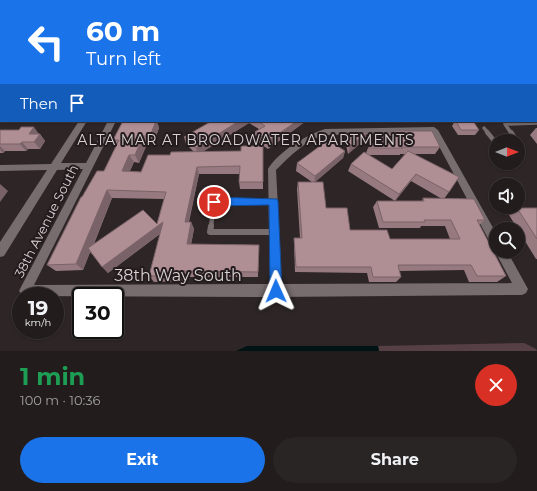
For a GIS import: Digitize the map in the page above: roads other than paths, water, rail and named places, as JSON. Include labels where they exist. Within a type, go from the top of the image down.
[{"type":"street","name":"38th Avenue South","points":[[0,252],[82,122]]},
{"type":"street","name":"38th Avenue South","points":[[27,287],[111,122]]},
{"type":"street","points":[[276,291],[272,169],[280,160],[316,133],[434,130],[489,230]]},
{"type":"street","points":[[0,168],[89,166]]},
{"type":"street","name":"38th Way South","points":[[64,291],[522,289],[505,258]]},
{"type":"lane","points":[[512,134],[505,124],[537,123]]},
{"type":"lane","points":[[484,128],[489,134]]},
{"type":"lane","points":[[274,201],[214,202],[210,232],[274,232]]},
{"type":"district","name":"ALTA MAR AT BROADWATER APARTMENTS","points":[[246,140]]}]
